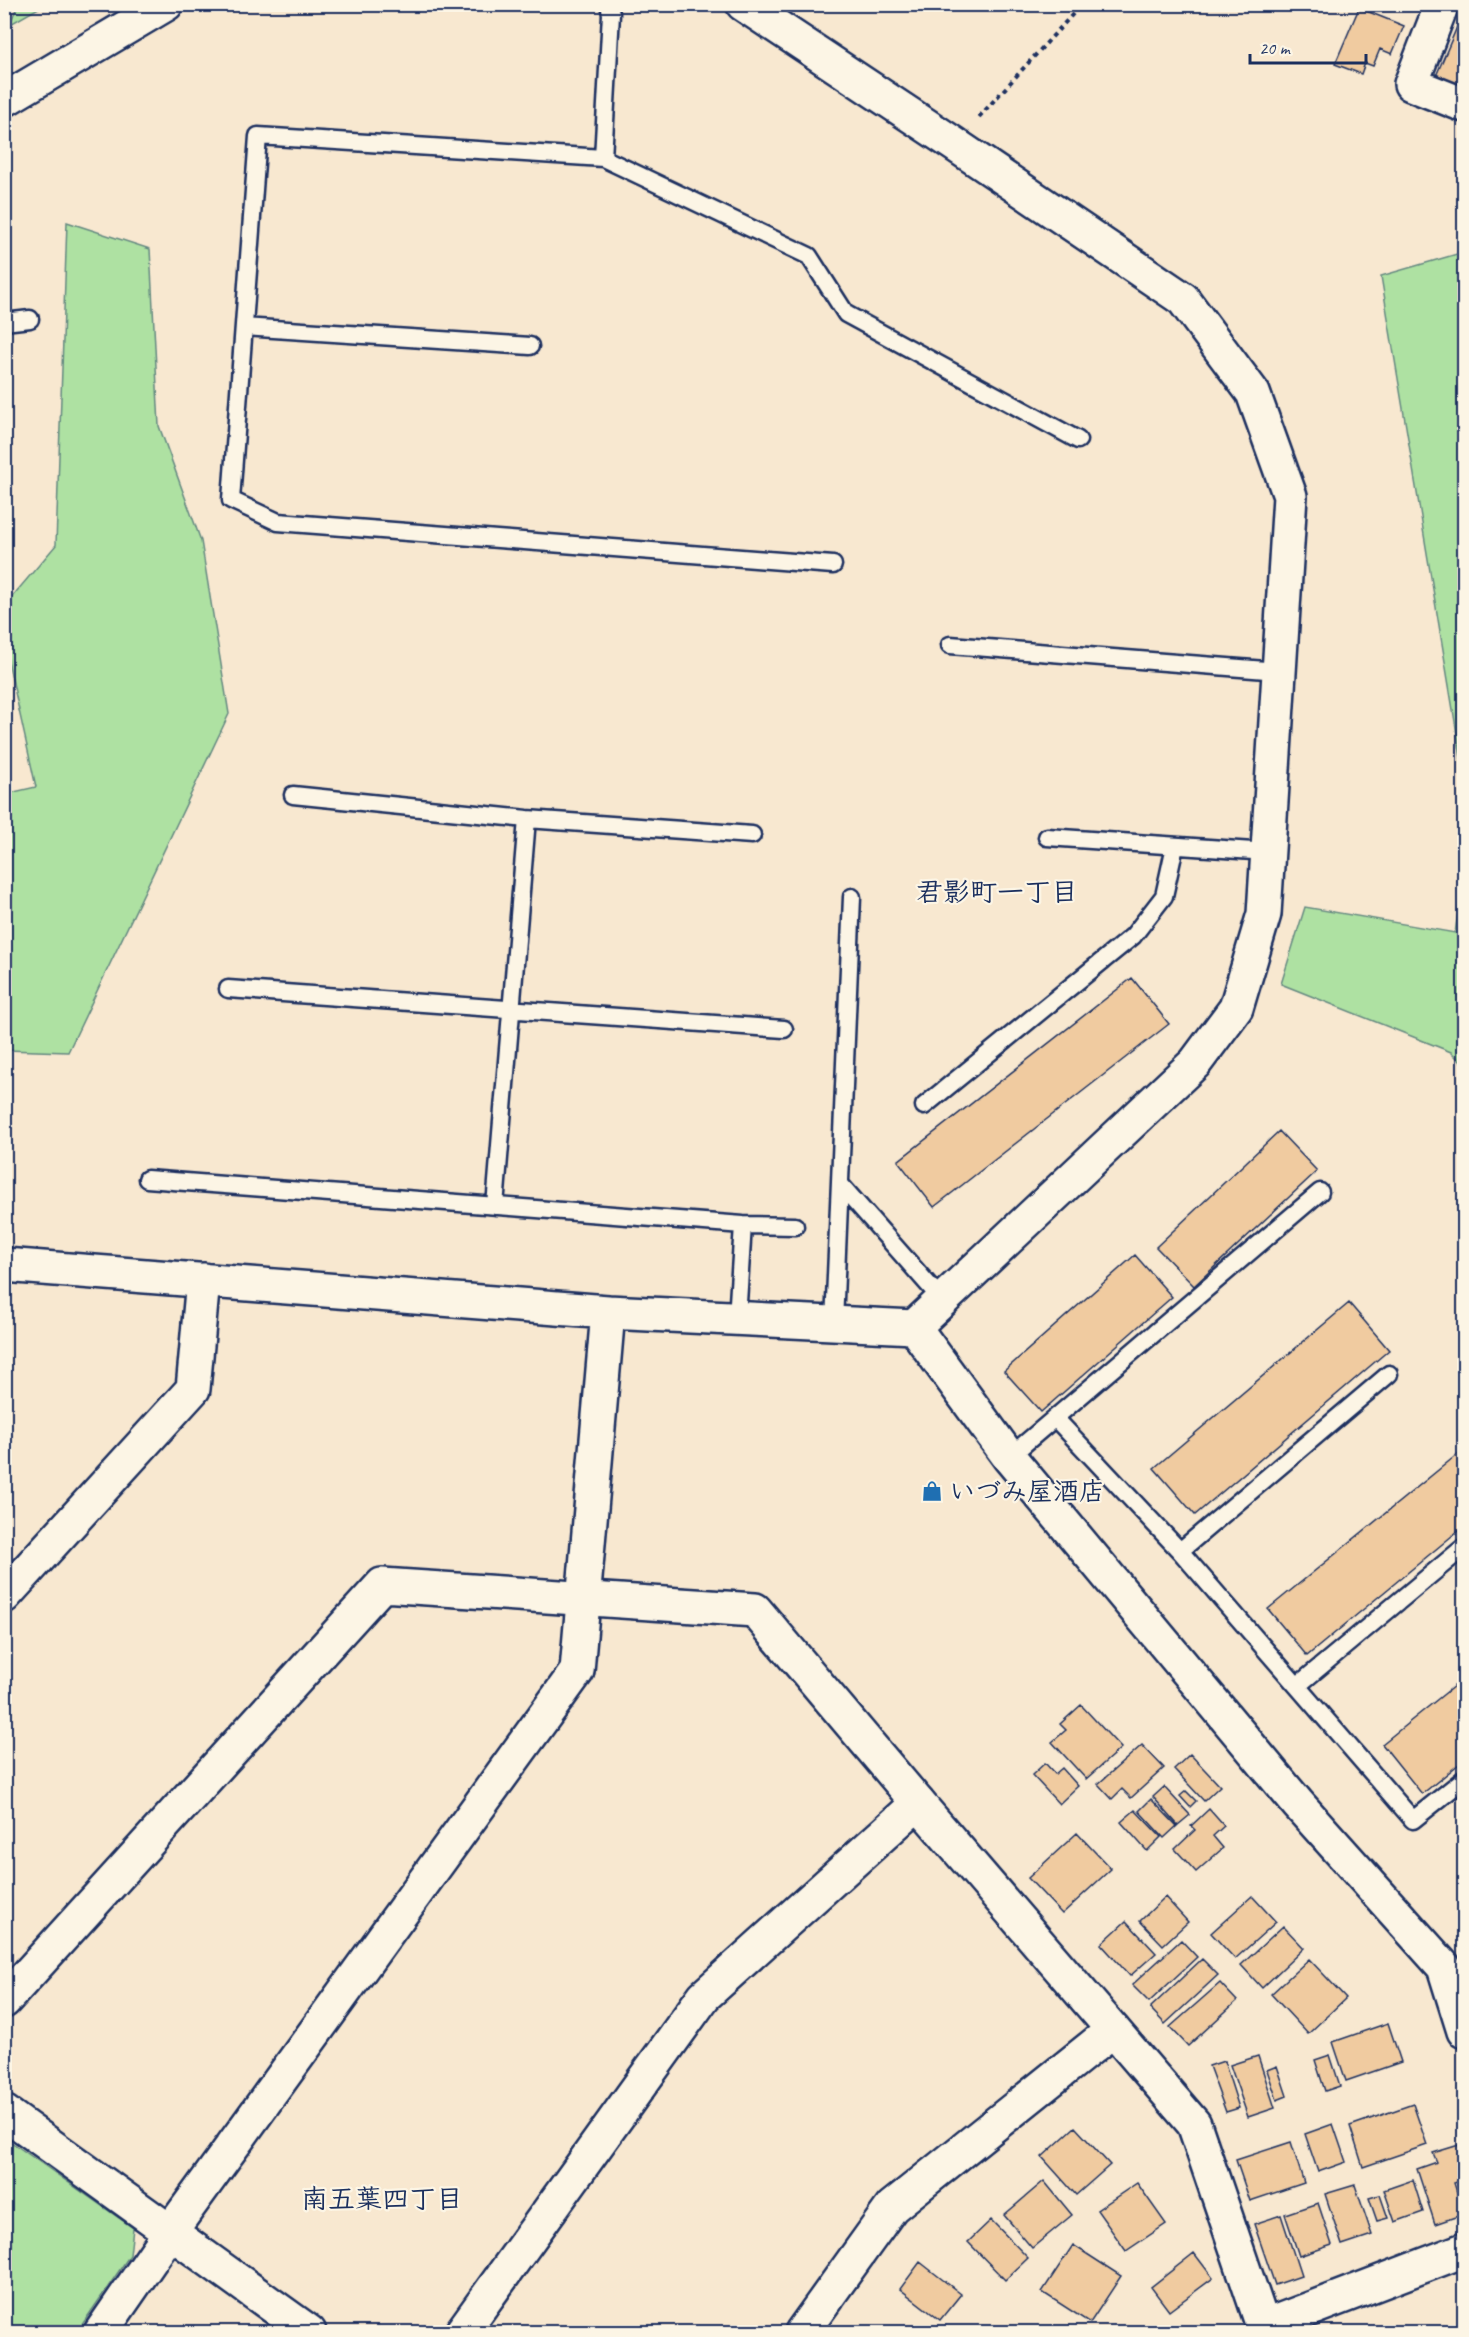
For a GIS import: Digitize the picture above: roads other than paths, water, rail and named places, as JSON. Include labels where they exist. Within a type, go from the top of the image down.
[{"type":"street","points":[[4,100],[166,4]]},
{"type":"street","points":[[4,1265],[608,1312],[914,1327],[1195,1063],[1236,1008],[1264,914],[1290,496],[1254,393],[1183,299],[743,4]]},
{"type":"street","points":[[1442,4],[1411,84],[1464,105]]},
{"type":"street","points":[[4,1596],[193,1389],[203,1280]]},
{"type":"street","points":[[101,2332],[577,1671],[608,1312]]},
{"type":"street","points":[[914,1327],[1009,1457],[1298,1804],[1444,1967],[1464,2031]]},
{"type":"street","points":[[4,2001],[382,1585],[755,1610],[1194,2124],[1257,2331],[1464,2250]]},
{"type":"street","points":[[462,2332],[704,1996],[918,1803]]},
{"type":"street","points":[[802,2332],[892,2207],[1113,2030]]},
{"type":"street","points":[[4,2112],[309,2332]]},
{"type":"lane","points":[[603,158],[611,14],[609,4]]},
{"type":"lane","points":[[833,565],[278,522],[231,500],[258,136],[603,158],[810,256],[846,314],[1078,440]]},
{"type":"lane","points":[[4,321],[30,319]]},
{"type":"lane","points":[[244,327],[530,346]]},
{"type":"lane","points":[[950,645],[1279,671]]},
{"type":"lane","points":[[293,795],[527,819],[752,835]]},
{"type":"lane","points":[[495,1206],[527,819]]},
{"type":"lane","points":[[1047,837],[1268,852]]},
{"type":"lane","points":[[924,1106],[1133,936],[1164,896],[1174,846]]},
{"type":"lane","points":[[834,1323],[852,897]]},
{"type":"lane","points":[[228,989],[784,1029]]},
{"type":"lane","points":[[147,1179],[743,1225],[795,1226]]},
{"type":"lane","points":[[840,1184],[942,1300]]},
{"type":"lane","points":[[1009,1457],[1320,1192]]},
{"type":"lane","points":[[737,1318],[743,1225]]},
{"type":"lane","points":[[1180,1551],[1389,1374]]},
{"type":"lane","points":[[1055,1418],[1180,1551],[1413,1820],[1464,1779]]},
{"type":"lane","points":[[1296,1686],[1464,1547]]},
{"type":"place","name":"いづみ屋酒店","points":[[932,1491]]},
{"type":"district","name":"君影町一丁目","points":[[997,892]]},
{"type":"district","name":"南五葉四丁目","points":[[382,2199]]}]
